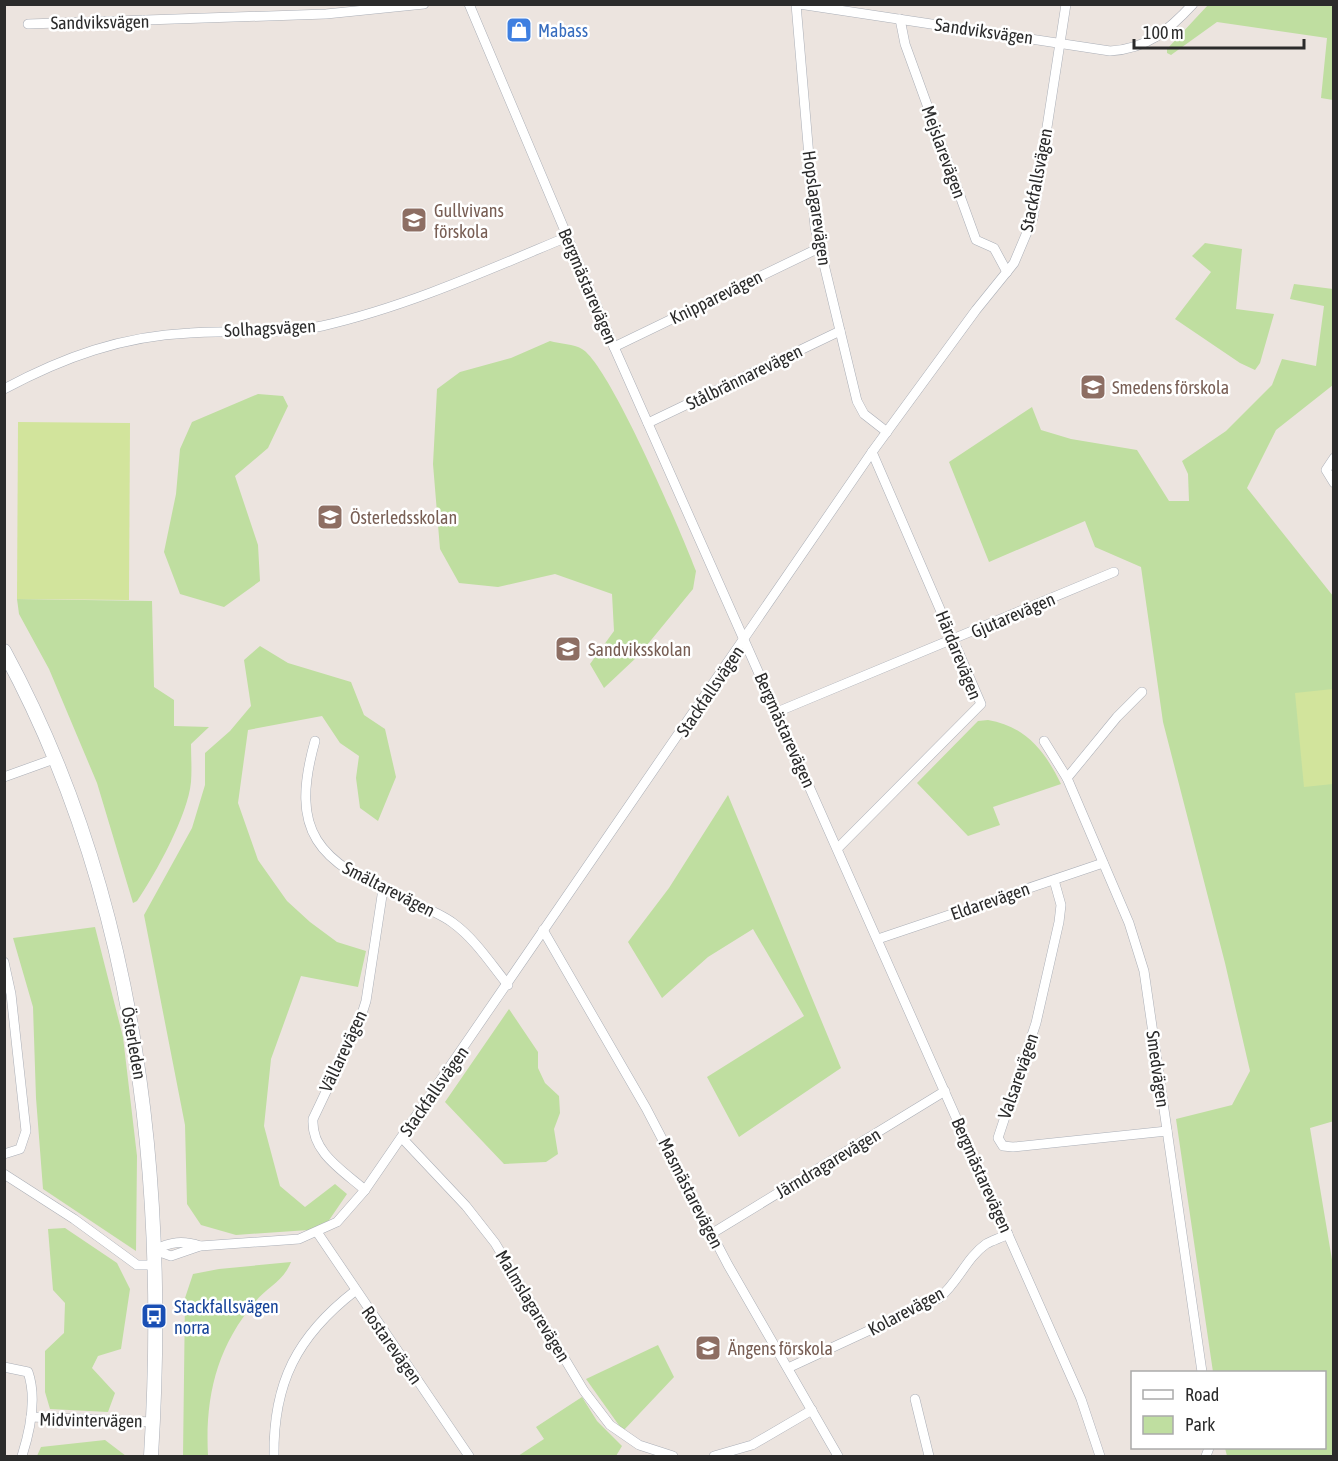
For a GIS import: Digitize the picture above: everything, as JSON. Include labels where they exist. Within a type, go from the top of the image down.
[{"type":"main road","name":"Österleden","points":[[4,651],[54,759],[92,865],[125,991],[141,1081],[154,1250],[151,1456]]},
{"type":"street","name":"Sandviksvägen","points":[[28,24],[326,14],[424,4]]},
{"type":"street","name":"Bergmästarevägen","points":[[469,4],[614,347],[838,848],[1089,1419],[1100,1456]]},
{"type":"street","name":"Sandviksvägen","points":[[797,4],[1110,51],[1131,50],[1152,40],[1174,25],[1193,4]]},
{"type":"street","name":"Hopslagarevägen","points":[[797,4],[812,205],[819,248],[857,401],[864,414],[887,432]]},
{"type":"street","name":"Stackfallsvägen","points":[[154,1250],[172,1242],[189,1242],[200,1246],[280,1242],[317,1232],[337,1222],[365,1190],[872,452],[1014,262],[1033,218],[1066,4]]},
{"type":"street","name":"Mejslarevägen","points":[[900,19],[905,44],[976,240],[993,248],[1007,272]]},
{"type":"street","name":"Solhagsvägen","points":[[4,389],[65,359],[117,342],[188,333],[292,330],[345,320],[387,307],[567,237]]},
{"type":"street","name":"Knipparevägen","points":[[614,347],[819,248]]},
{"type":"street","name":"Stålbrännarevägen","points":[[648,423],[840,331]]},
{"type":"street","name":"Härdarevägen","points":[[838,848],[981,704],[872,452]]},
{"type":"street","points":[[1334,458],[1326,470],[1334,483]]},
{"type":"street","name":"Gjutarevägen","points":[[777,712],[1114,572]]},
{"type":"street","points":[[1067,778],[1117,717],[1142,692]]},
{"type":"street","name":"Smältarevägen","points":[[315,741],[306,770],[304,794],[312,833],[338,865],[454,924],[508,985]]},
{"type":"street","name":"Smedvägen","points":[[1044,741],[1056,756],[1067,778],[1129,924],[1144,970],[1202,1371]]},
{"type":"street","points":[[4,777],[54,759]]},
{"type":"street","name":"Eldarevägen","points":[[878,939],[1103,863]]},
{"type":"street","name":"Valsarevägen","points":[[1054,880],[1061,905],[1055,942],[1036,1023],[998,1138],[1003,1146],[1013,1147],[1167,1131]]},
{"type":"street","name":"Vällarevägen","points":[[365,1190],[317,1145],[312,1132],[313,1119],[360,1020],[366,1001],[383,889]]},
{"type":"street","name":"Masmästarevägen","points":[[543,930],[646,1108],[711,1234],[838,1456]]},
{"type":"street","points":[[4,962],[11,994],[26,1131],[20,1149],[4,1154]]},
{"type":"street","name":"Järndragarevägen","points":[[711,1234],[945,1091]]},
{"type":"street","name":"Malmslagarevägen","points":[[402,1138],[466,1206],[495,1243],[584,1391],[610,1425],[639,1445],[673,1456]]},
{"type":"street","points":[[4,1174],[74,1219],[137,1265],[154,1265]]},
{"type":"street","name":"Rostarevägen","points":[[317,1232],[469,1456]]},
{"type":"street","name":"Kolarevägen","points":[[788,1368],[939,1298],[949,1290],[971,1259],[986,1244],[1008,1234]]},
{"type":"street","points":[[274,1456],[275,1416],[279,1394],[294,1358],[319,1322],[355,1291]]},
{"type":"street","points":[[4,1367],[28,1372],[32,1383],[31,1417]]},
{"type":"street","points":[[915,1399],[928,1456]]},
{"type":"street","points":[[714,1456],[752,1445],[812,1410]]},
{"type":"street","name":"Midvintervägen","points":[[22,1456],[31,1417],[153,1422]]},
{"type":"green space","points":[[1208,5],[1333,5],[1333,100],[1321,98],[1327,38],[1217,22],[1171,55],[1167,53],[1167,49]]},
{"type":"green space","points":[[1205,243],[1242,249],[1236,309],[1274,314],[1260,363],[1255,370],[1240,363],[1175,319],[1211,272],[1192,256]]},
{"type":"green space","points":[[1294,284],[1333,289],[1333,385],[1276,430],[1247,488],[1333,596],[1334,1121],[1310,1128],[1333,1266],[1333,1456],[1227,1456],[1225,1449],[1326,1449],[1326,1371],[1213,1371],[1176,1119],[1232,1105],[1250,1071],[1225,963],[1163,722],[1141,567],[1095,547],[1085,521],[989,562],[949,462],[1032,407],[1041,430],[1071,439],[1137,450],[1169,501],[1189,501],[1188,474],[1182,461],[1226,431],[1272,385],[1282,359],[1316,366],[1324,306],[1290,299]]},
{"type":"green space","points":[[550,341],[582,349],[594,361],[644,452],[696,571],[693,589],[638,656],[604,688],[590,664],[614,631],[612,594],[555,574],[498,587],[459,583],[440,549],[433,464],[437,389],[460,372],[511,358]]},
{"type":"green space","points":[[258,394],[283,396],[288,406],[268,448],[235,476],[258,545],[260,581],[224,607],[180,594],[164,552],[176,494],[180,449],[192,422]]},
{"type":"green space","points":[[18,422],[130,423],[129,600],[17,599]]},
{"type":"green space","points":[[17,599],[152,601],[154,687],[174,700],[174,726],[209,727],[191,744],[189,795],[178,827],[153,875],[137,901],[133,903],[97,783],[49,669],[19,614]]},
{"type":"green space","points":[[260,646],[288,663],[351,682],[364,715],[385,729],[396,777],[378,821],[360,808],[356,778],[359,756],[340,743],[322,716],[248,730],[238,803],[258,860],[287,901],[310,922],[337,942],[366,951],[358,987],[301,976],[271,1059],[264,1126],[280,1186],[305,1207],[335,1184],[347,1194],[323,1229],[236,1235],[201,1225],[187,1204],[185,1125],[144,915],[192,828],[205,785],[205,753],[230,731],[251,706],[244,660]]},
{"type":"green space","points":[[1333,689],[1333,784],[1304,787],[1295,693]]},
{"type":"green space","points":[[988,720],[1001,723],[1023,734],[1041,751],[1061,784],[993,807],[1000,825],[968,836],[917,783],[978,721]]},
{"type":"green space","points":[[728,795],[841,1068],[739,1137],[707,1077],[804,1016],[753,929],[708,957],[662,998],[628,942],[669,888]]},
{"type":"green space","points":[[95,927],[123,1037],[137,1156],[136,1251],[43,1189],[36,1098],[33,1007],[13,938]]},
{"type":"green space","points":[[509,1009],[538,1052],[538,1068],[545,1083],[559,1096],[560,1113],[554,1129],[558,1154],[546,1162],[504,1164],[445,1102]]},
{"type":"green space","points":[[65,1228],[117,1263],[130,1289],[121,1349],[98,1356],[92,1368],[115,1393],[108,1412],[50,1409],[45,1392],[45,1351],[64,1333],[65,1303],[53,1290],[48,1229]]},
{"type":"green space","points":[[291,1262],[280,1279],[260,1297],[242,1319],[222,1356],[211,1394],[208,1456],[183,1456],[185,1298],[193,1274],[219,1269]]},
{"type":"green space","points":[[658,1345],[674,1377],[623,1431],[586,1379]]},
{"type":"green space","points":[[582,1397],[597,1421],[622,1446],[616,1456],[518,1456],[544,1439],[536,1427]]},
{"type":"green space","points":[[105,1440],[126,1456],[37,1456],[41,1447]]},
{"type":"place","name":"Mabass","points":[[519,30]]},
{"type":"place","name":"Gullvivans förskola","points":[[414,220]]},
{"type":"place","name":"Smedens förskola","points":[[1093,387]]},
{"type":"place","name":"Österledsskolan","points":[[330,517]]},
{"type":"place","name":"Sandviksskolan","points":[[568,649]]},
{"type":"place","name":"Stackfallsvägen norra","points":[[154,1316]]},
{"type":"place","name":"Ängens förskola","points":[[708,1348]]}]
